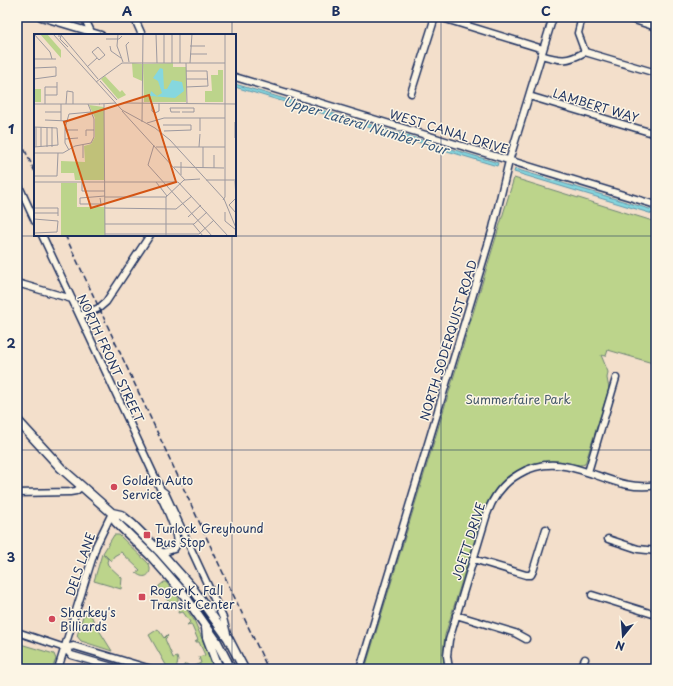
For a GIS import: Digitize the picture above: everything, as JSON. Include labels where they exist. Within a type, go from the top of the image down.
[{"type":"main road","points":[[17,420],[48,455],[81,487],[112,513],[116,522],[145,549],[172,580],[220,647],[231,669]]},
{"type":"main road","points":[[112,513],[121,515],[161,554],[192,588],[228,638],[244,669]]},
{"type":"main road","points":[[206,628],[207,637],[220,669]]},
{"type":"street","points":[[41,17],[92,34]]},
{"type":"street","points":[[84,17],[92,34]]},
{"type":"street","points":[[134,17],[142,34]]},
{"type":"street","points":[[411,93],[435,17]]},
{"type":"street","points":[[439,17],[542,52],[558,60],[572,59],[585,52],[656,73]]},
{"type":"street","name":"NORTH SODERQUIST ROAD","points":[[360,669],[493,228],[509,161],[553,17]]},
{"type":"street","points":[[582,17],[578,33],[585,52]]},
{"type":"street","points":[[625,17],[656,27]]},
{"type":"street","name":"WEST CANAL DRIVE","points":[[236,78],[656,205]]},
{"type":"street","name":"LAMBERT WAY","points":[[529,96],[656,134]]},
{"type":"street","points":[[17,182],[34,219]]},
{"type":"street","name":"NORTH FRONT STREET","points":[[42,236],[161,490],[165,493],[223,618],[228,638]]},
{"type":"street","points":[[80,316],[99,308],[108,300],[149,236]]},
{"type":"street","points":[[17,283],[72,299]]},
{"type":"street","points":[[588,472],[616,378]]},
{"type":"street","name":"JOETT DRIVE","points":[[449,669],[447,656],[448,644],[490,506],[500,490],[510,480],[526,470],[548,465],[563,465],[629,485],[656,485]]},
{"type":"street","points":[[17,493],[71,492],[81,487]]},
{"type":"street","name":"NORTH FRONT STREET","points":[[161,490],[160,495],[176,534],[177,542],[174,549],[161,554]]},
{"type":"street","name":"DELS LANE","points":[[58,669],[95,550],[112,513]]},
{"type":"street","points":[[473,559],[526,575],[531,575],[546,529]]},
{"type":"street","points":[[608,539],[638,549],[656,551]]},
{"type":"street","points":[[592,595],[656,615]]},
{"type":"street","points":[[456,615],[515,633],[526,640]]},
{"type":"street","points":[[17,632],[65,648],[72,655],[119,669]]},
{"type":"street","points":[[65,648],[74,646],[151,669]]},
{"type":"street","points":[[580,669],[585,658]]},
{"type":"green space","name":"Summerfaire Park","points":[[514,178],[656,222],[656,364],[608,350],[606,356],[601,355],[608,372],[607,378],[609,389],[585,464],[576,465],[558,461],[546,461],[523,467],[504,480],[489,499],[484,510],[445,635],[443,654],[445,669],[365,669]]},
{"type":"green space","points":[[114,535],[119,535],[149,564],[150,571],[147,575],[142,576],[136,573],[140,570],[121,552],[114,556],[111,561],[103,553]]},
{"type":"green space","points":[[102,554],[108,559],[108,565],[122,578],[121,589],[94,581]]},
{"type":"green space","points":[[166,582],[178,597],[178,601],[174,603],[168,601],[158,587]]},
{"type":"green space","points":[[184,606],[194,620],[215,669],[183,669],[184,665],[186,664],[189,668],[201,663],[199,657],[205,655],[199,642],[195,642],[198,640],[191,624],[187,625],[190,622],[183,612],[178,613],[179,609]]},
{"type":"green space","points":[[87,614],[91,615],[112,651],[81,641],[77,636],[83,616]]},
{"type":"green space","points":[[158,629],[164,638],[167,635],[168,636],[165,639],[173,658],[177,657],[178,661],[176,669],[166,665],[149,635]]},
{"type":"green space","points":[[17,643],[54,654],[56,659],[52,669],[17,669]]},
{"type":"water","name":"Upper Lateral Number Four","points":[[236,84],[498,163],[497,166],[236,87]]},
{"type":"water","points":[[515,169],[656,211],[656,215],[514,172]]},
{"type":"railway","points":[[17,133],[34,170]]},
{"type":"railway","points":[[65,236],[268,669]]},
{"type":"place","name":"Golden Auto Service","points":[[114,487]]},
{"type":"place","name":"Turlock Greyhound Bus Stop","points":[[147,535]]},
{"type":"place","name":"Roger K. Fall Transit Center","points":[[142,597]]},
{"type":"place","name":"Sharkey's Billiards","points":[[52,619]]}]
